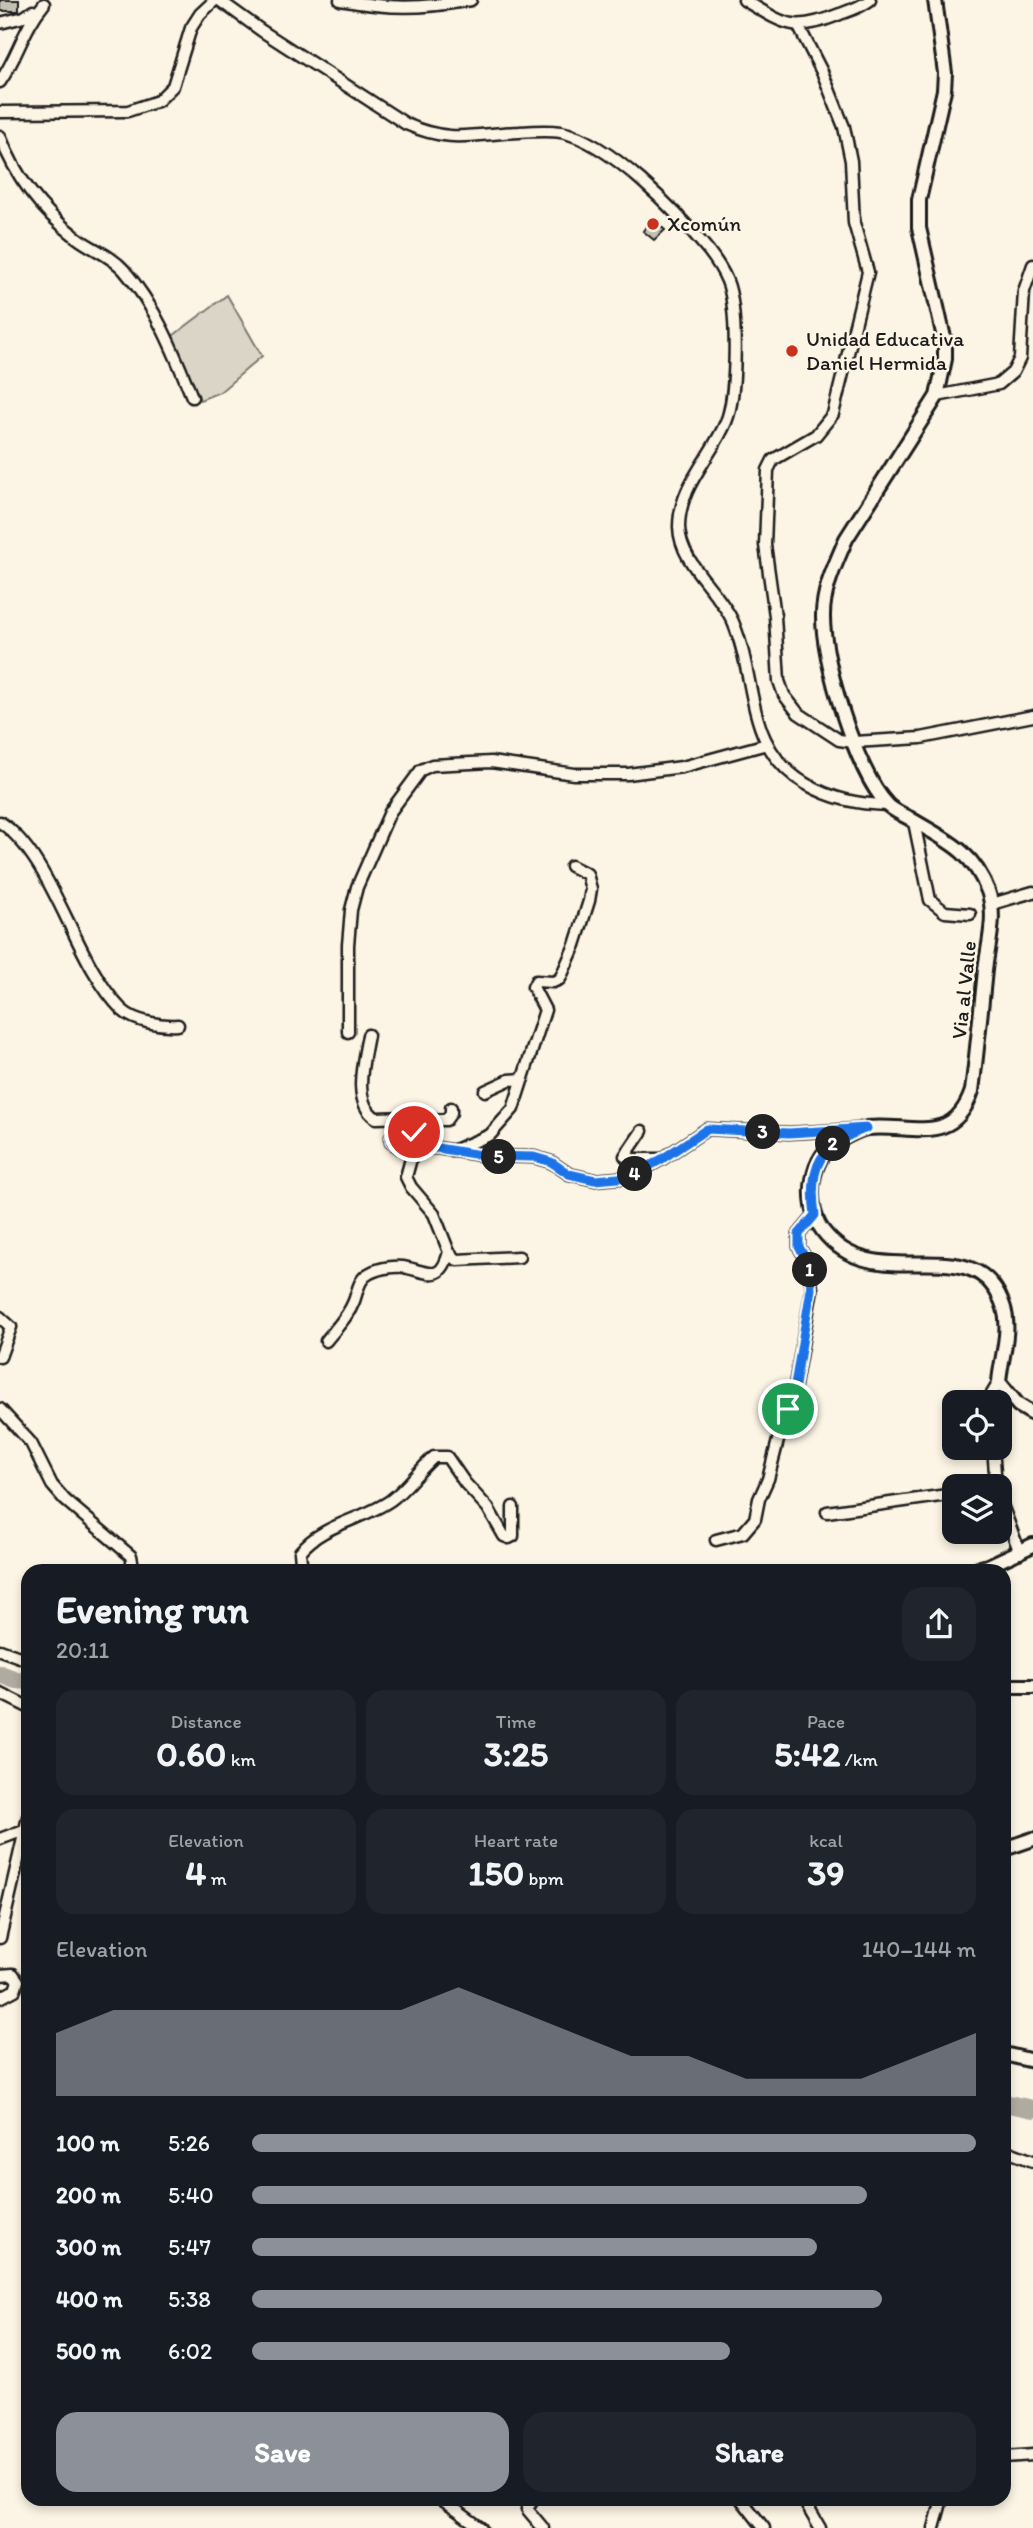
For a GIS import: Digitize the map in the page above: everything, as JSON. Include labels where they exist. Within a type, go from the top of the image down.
[{"type":"main road","points":[[935,0],[945,73],[944,90],[919,200],[919,228],[945,342],[945,359],[937,396]]},
{"type":"main road","name":"Via al Valle","points":[[815,1215],[813,1179],[823,1152],[848,1135],[867,1128],[936,1128],[953,1120],[968,1102],[973,1080],[992,904],[982,877],[970,857],[955,844],[887,805],[866,773],[837,695],[824,638],[824,602],[846,539],[937,396]]},
{"type":"main road","points":[[815,1215],[819,1226],[840,1249],[863,1260],[896,1264],[949,1263],[973,1269],[988,1278],[1001,1299],[1007,1326],[999,1382],[1018,1405],[1033,1414]]},
{"type":"main road","points":[[989,1564],[1020,1553],[1033,1545]]},
{"type":"main road","points":[[1011,1686],[1033,1686]]},
{"type":"main road","points":[[1011,1847],[1033,1839]]},
{"type":"main road","points":[[1011,2056],[1033,2061]]},
{"type":"street","points":[[0,112],[128,111],[158,102],[173,86],[191,28],[200,14],[217,0],[406,124],[426,133],[455,138],[559,131],[593,146],[633,174],[709,251],[727,282],[732,301],[733,402],[725,424],[687,489],[681,506],[679,528],[682,542],[692,563],[726,609],[733,624],[750,679],[759,725],[777,762],[789,774],[817,791],[850,803],[887,805]]},
{"type":"street","points":[[340,0],[378,6],[424,8],[471,0]]},
{"type":"street","points":[[744,0],[777,19],[799,27],[818,24],[870,0]]},
{"type":"street","points":[[0,23],[24,17],[46,2]]},
{"type":"street","points":[[0,82],[9,69],[29,22],[46,2]]},
{"type":"street","points":[[799,27],[844,127],[851,160],[854,223],[868,272],[833,414],[816,435],[773,460],[768,471],[765,545],[775,616],[779,681],[784,695],[798,713],[839,740],[921,738],[1033,716]]},
{"type":"street","points":[[0,136],[26,188],[77,238],[122,268],[137,288],[163,328],[192,397]]},
{"type":"street","points":[[937,396],[999,384],[1013,372],[1020,358],[1024,291],[1033,265]]},
{"type":"street","points":[[348,1032],[348,945],[351,909],[357,887],[390,813],[421,770],[432,765],[491,762],[574,774],[628,774],[682,767],[766,744]]},
{"type":"street","points":[[0,822],[16,832],[34,859],[100,979],[124,1011],[149,1022],[178,1026]]},
{"type":"street","points":[[915,822],[930,900],[945,912],[971,914]]},
{"type":"street","points":[[452,1151],[490,1136],[513,1109],[545,1010],[533,987],[536,981],[552,982],[560,979],[575,945],[589,901],[591,889],[587,874],[571,866]]},
{"type":"street","points":[[992,904],[1033,892]]},
{"type":"street","points":[[368,1035],[361,1087],[370,1114],[376,1118],[446,1119],[451,1108]]},
{"type":"street","points":[[485,1091],[509,1080],[523,1079]]},
{"type":"street","points":[[412,1155],[391,1142],[391,1137],[414,1132],[419,1126],[418,1120]]},
{"type":"street","points":[[519,1257],[457,1260],[449,1252],[434,1214],[406,1177],[412,1155],[425,1148],[487,1156],[534,1157],[551,1162],[569,1174],[595,1180],[630,1177],[707,1129],[789,1133],[867,1128]]},
{"type":"street","points":[[642,1131],[625,1156],[628,1159],[662,1159]]},
{"type":"street","points":[[716,1540],[743,1532],[755,1519],[759,1499],[768,1479],[794,1391],[811,1289],[809,1264],[799,1247],[799,1234],[815,1215]]},
{"type":"street","points":[[326,1341],[344,1321],[362,1279],[370,1272],[408,1268],[427,1275],[438,1272],[446,1263],[449,1252]]},
{"type":"street","points":[[0,1317],[11,1327],[0,1357]]},
{"type":"street","points":[[994,1390],[999,1382]]},
{"type":"street","points":[[0,1409],[31,1443],[52,1485],[65,1500],[131,1556],[132,1564]]},
{"type":"street","points":[[301,1564],[300,1552],[305,1545],[344,1522],[390,1501],[434,1457],[447,1457],[464,1483],[488,1508],[504,1536],[509,1538],[513,1536],[513,1507]]},
{"type":"street","points":[[827,1512],[942,1496]]},
{"type":"street","points":[[1012,1532],[1020,1553]]},
{"type":"street","points":[[0,1650],[21,1658]]},
{"type":"street","points":[[0,1693],[21,1704]]},
{"type":"street","points":[[0,1839],[21,1831]]},
{"type":"street","points":[[0,1938],[21,1844]]},
{"type":"street","points":[[0,1975],[13,1973],[18,1981],[15,1990],[0,1998]]},
{"type":"street","points":[[1011,2153],[1033,2161]]},
{"type":"street","points":[[1011,2457],[1033,2455]]},
{"type":"street","points":[[451,2506],[481,2528]]},
{"type":"street","points":[[529,2506],[527,2509],[543,2528]]},
{"type":"street","points":[[747,2506],[764,2528]]},
{"type":"street","points":[[807,2506],[820,2528]]},
{"type":"street","points":[[934,2528],[940,2506]]},
{"type":"shaded area","points":[[227,295],[262,356],[220,392],[200,400],[170,338]]},
{"type":"building","points":[[0,0],[19,0],[19,11],[0,11]]},
{"type":"building","name":"Xcomún","points":[[652,218],[665,230],[654,240],[643,231]]},
{"type":"waterway","points":[[0,1674],[21,1680]]},
{"type":"waterway","points":[[1011,2104],[1033,2109]]},
{"type":"place","name":"Xcomún","points":[[653,224]]},
{"type":"place","name":"Unidad Educativa Daniel Hermida","points":[[792,351]]},
{"type":"route","points":[[414,1132],[391,1137],[391,1142],[412,1155],[425,1148],[437,1148],[487,1156],[534,1157],[551,1162],[569,1174],[595,1180],[630,1177],[707,1129],[789,1133],[867,1128],[848,1135],[823,1152],[813,1179],[815,1215],[799,1234],[799,1247],[809,1264],[811,1289],[801,1356],[788,1409]]}]
